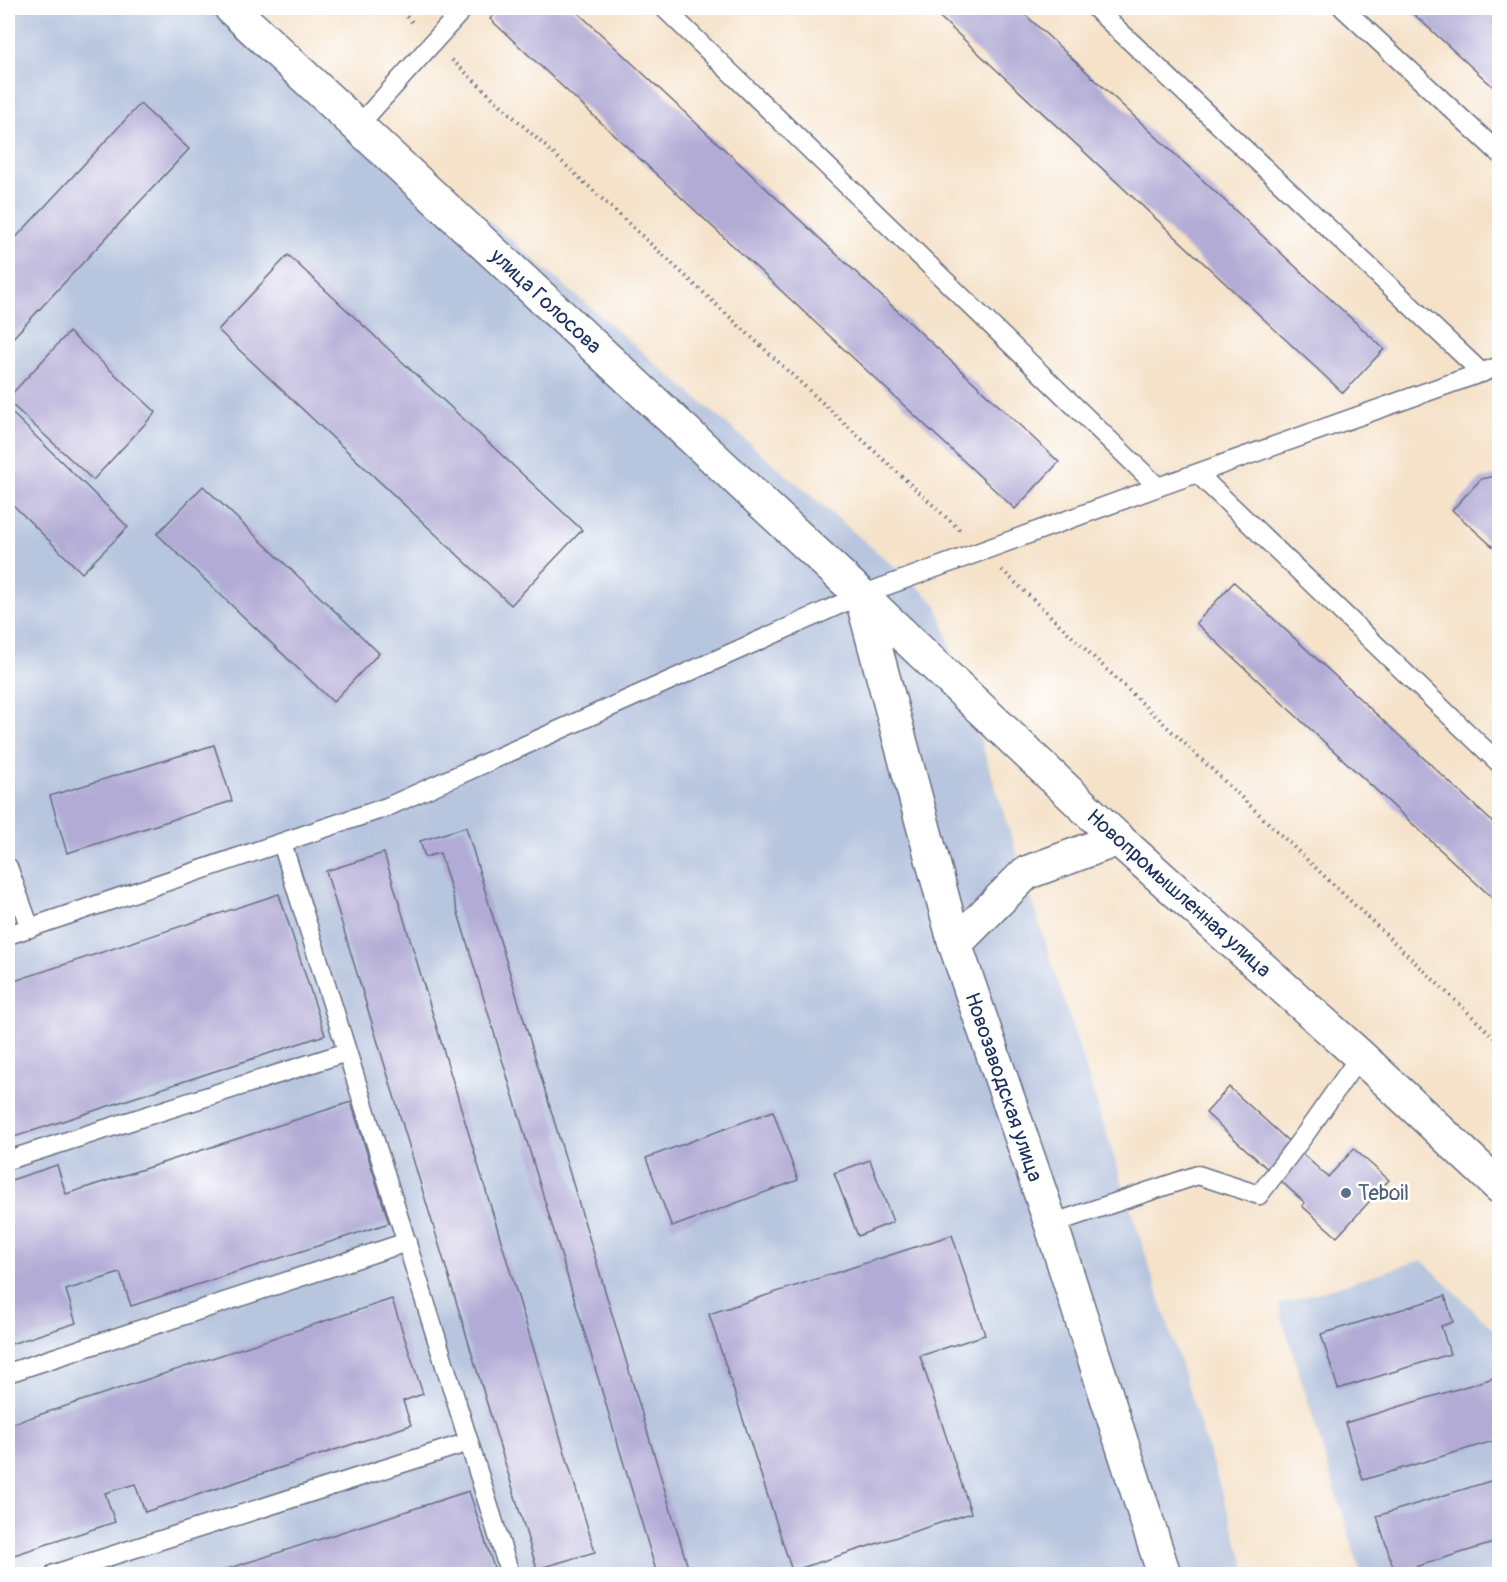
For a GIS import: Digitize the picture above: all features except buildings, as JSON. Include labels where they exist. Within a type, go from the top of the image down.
[{"type":"main road","name":"улица Голосова","points":[[231,8],[861,595]]},
{"type":"main road","name":"Новопромышленная улица","points":[[861,595],[1118,839],[1360,1056],[1500,1187]]},
{"type":"main road","name":"Новозаводская улица","points":[[861,595],[955,944],[1051,1224],[1164,1575]]},
{"type":"main road","points":[[955,944],[1026,873],[1118,839]]},
{"type":"lane","points":[[358,126],[464,8]]},
{"type":"lane","points":[[664,8],[1158,487]]},
{"type":"lane","points":[[1095,8],[1482,373]]},
{"type":"lane","points":[[1344,8],[1500,154]]},
{"type":"lane","points":[[8,935],[387,807],[861,595],[1500,366]]},
{"type":"lane","points":[[1198,474],[1500,764]]},
{"type":"lane","points":[[282,843],[510,1575]]},
{"type":"lane","points":[[8,867],[30,928]]},
{"type":"lane","points":[[8,1160],[347,1052]]},
{"type":"lane","points":[[1051,1224],[1198,1175],[1259,1195],[1360,1056]]},
{"type":"lane","points":[[8,1372],[407,1242]]},
{"type":"lane","points":[[54,1575],[469,1442]]},
{"type":"path","points":[[398,8],[982,551],[1500,1043]]},
{"type":"shaded area","points":[[8,8],[239,8],[937,605],[1248,1574],[8,1574]]},
{"type":"shaded area","points":[[1422,1260],[1499,1335],[1499,1574],[1361,1574],[1278,1305]]},
{"type":"place","name":"Teboil","points":[[1346,1193]]}]
